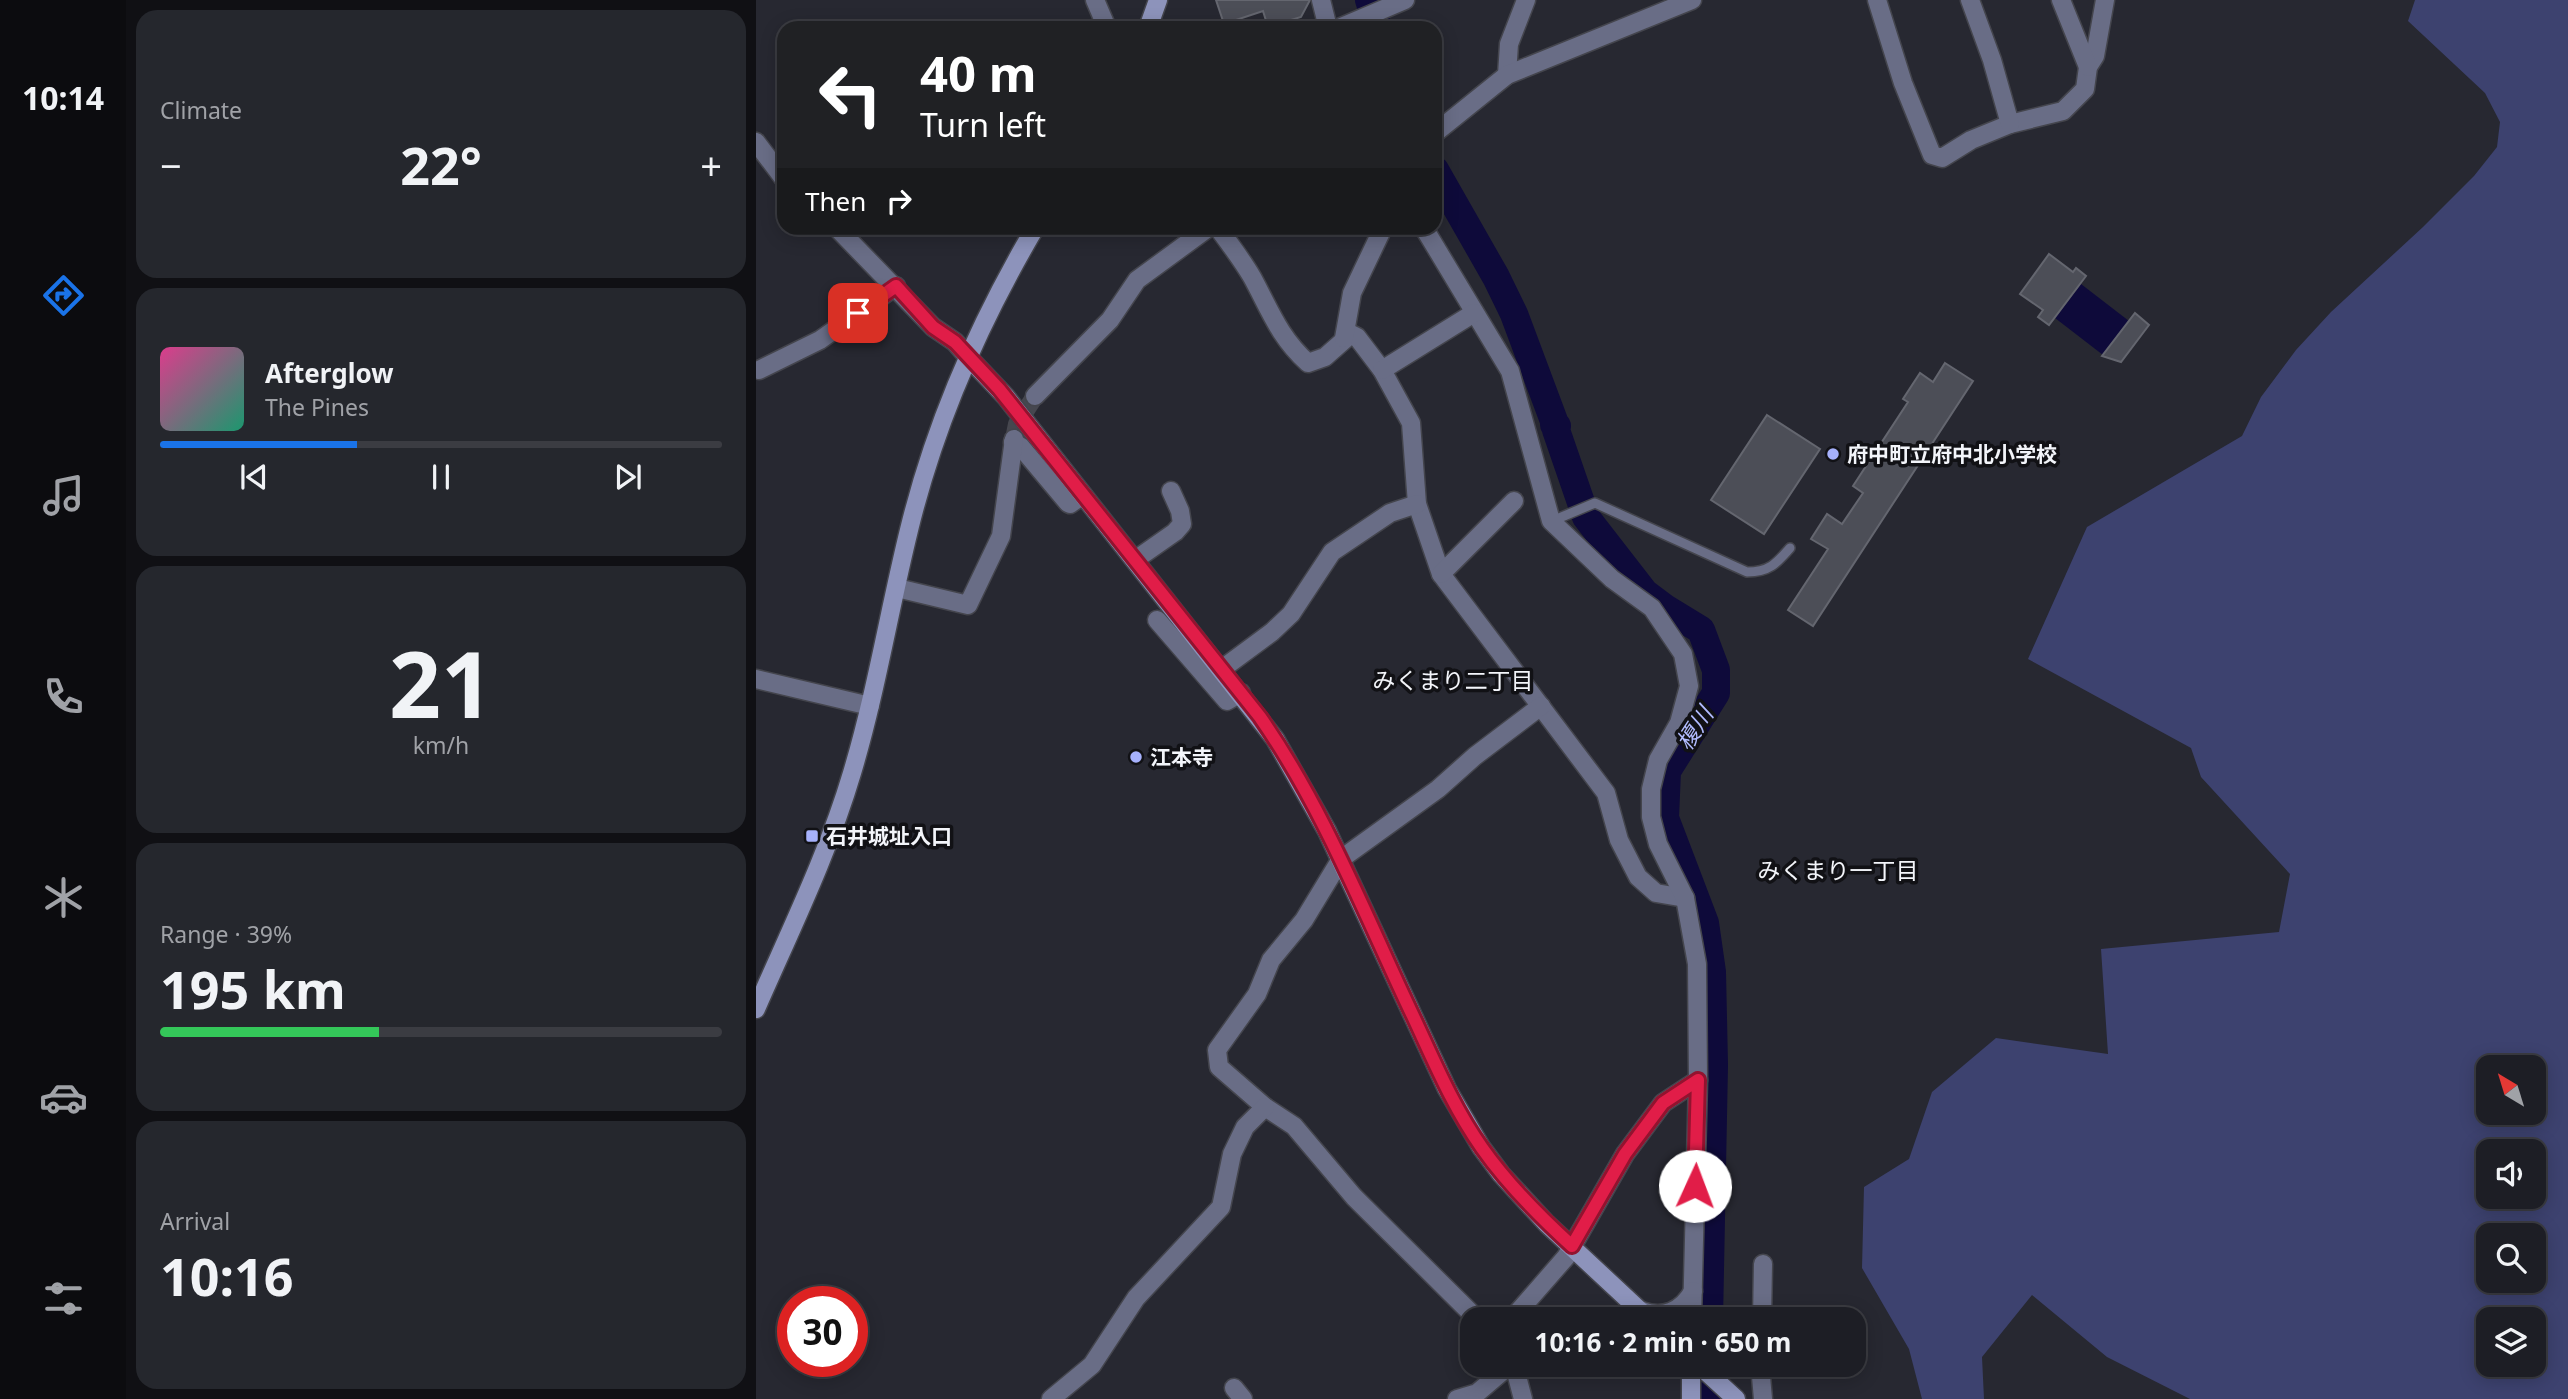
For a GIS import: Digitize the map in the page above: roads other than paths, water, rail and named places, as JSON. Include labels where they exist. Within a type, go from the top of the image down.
[{"type":"street","points":[[1095,0],[1104,21]]},
{"type":"street","points":[[1150,21],[1158,0]]},
{"type":"street","points":[[1321,0],[1326,21]]},
{"type":"street","points":[[1356,21],[1405,0]]},
{"type":"street","points":[[1507,75],[1509,44],[1526,0]]},
{"type":"street","points":[[1442,127],[1507,75],[1692,0]]},
{"type":"street","points":[[1877,0],[1903,83],[1932,155],[1942,159],[1971,140],[2010,124],[2063,111],[2085,89],[2088,67],[2095,56],[2105,0]]},
{"type":"street","points":[[1970,0],[1992,60],[2010,124]]},
{"type":"street","points":[[2062,0],[2088,67]]},
{"type":"street","points":[[756,142],[777,169]]},
{"type":"street","points":[[844,235],[933,327],[955,342],[1006,397],[1260,717],[1289,761],[1340,859],[1463,1119],[1481,1147],[1516,1191],[1637,1307]]},
{"type":"street","points":[[756,1009],[833,831],[852,773],[870,706],[909,529],[942,419],[968,357],[1012,266],[1031,235]]},
{"type":"street","points":[[1035,396],[1110,320],[1137,280],[1198,235]]},
{"type":"street","points":[[1223,235],[1248,271],[1272,320],[1294,350],[1308,363],[1325,357],[1351,334],[1357,337],[1382,370],[1411,423],[1417,504],[1441,574],[1606,793],[1619,840],[1638,877],[1656,893],[1685,898]]},
{"type":"street","points":[[1344,338],[1352,293],[1380,235]]},
{"type":"street","points":[[1428,235],[1510,370],[1551,521],[1612,579],[1652,608],[1683,654],[1689,686],[1679,723],[1658,760],[1651,789],[1651,817],[1658,844],[1685,898],[1697,964],[1698,1080],[1692,1307]]},
{"type":"street","points":[[759,370],[820,340],[896,286]]},
{"type":"street","points":[[1382,370],[1474,313]]},
{"type":"street","points":[[897,588],[968,605],[1001,536],[1014,441],[1068,503],[1083,495]]},
{"type":"street","points":[[1135,560],[1182,524],[1180,511],[1171,491]]},
{"type":"street","points":[[1441,574],[1514,501]]},
{"type":"street","points":[[1222,669],[1272,632],[1291,614],[1332,552],[1390,513],[1417,504]]},
{"type":"street","points":[[1157,620],[1227,701],[1241,693]]},
{"type":"street","points":[[756,679],[870,706]]},
{"type":"street","points":[[1465,1307],[1354,1197],[1294,1126],[1265,1107],[1219,1067],[1217,1050],[1257,994],[1271,960],[1304,920],[1340,859],[1438,789],[1541,706]]},
{"type":"street","points":[[1522,1307],[1566,1257],[1625,1154],[1663,1103],[1698,1080]]},
{"type":"street","points":[[1051,1399],[1092,1365],[1136,1298],[1221,1207],[1232,1154],[1245,1127],[1265,1107]]},
{"type":"street","points":[[1762,1307],[1763,1264]]},
{"type":"street","points":[[1680,1307],[1693,1291]]},
{"type":"street","points":[[1457,1399],[1477,1393],[1497,1377]]},
{"type":"street","points":[[1516,1377],[1523,1399]]},
{"type":"street","points":[[1691,1377],[1691,1399]]},
{"type":"street","points":[[1712,1377],[1736,1399]]},
{"type":"street","points":[[1761,1377],[1763,1399]]},
{"type":"lane","points":[[1551,521],[1595,503],[1747,572],[1762,572],[1774,567],[1790,548]]},
{"type":"waterway","name":"榎川","points":[[1369,0],[1376,21]]},
{"type":"waterway","name":"榎川","points":[[1442,182],[1514,314],[1554,425],[1557,426],[1556,430],[1586,517],[1645,593],[1701,630],[1716,670],[1716,693],[1667,771],[1665,818],[1705,923],[1712,972],[1714,1065],[1709,1307]]},
{"type":"waterway","name":"榎川","points":[[1708,1377],[1708,1399]]},
{"type":"tunnel","points":[[1014,439],[1017,424],[1035,396]]},
{"type":"place","name":"府中町立府中北小学校","points":[[1833,454]]},
{"type":"place","name":"江本寺","points":[[1136,757]]},
{"type":"place","name":"石井城址入口","points":[[812,836]]},
{"type":"district","name":"みくまり二丁目","points":[[1453,680]]},
{"type":"district","name":"みくまり一丁目","points":[[1838,870]]}]
